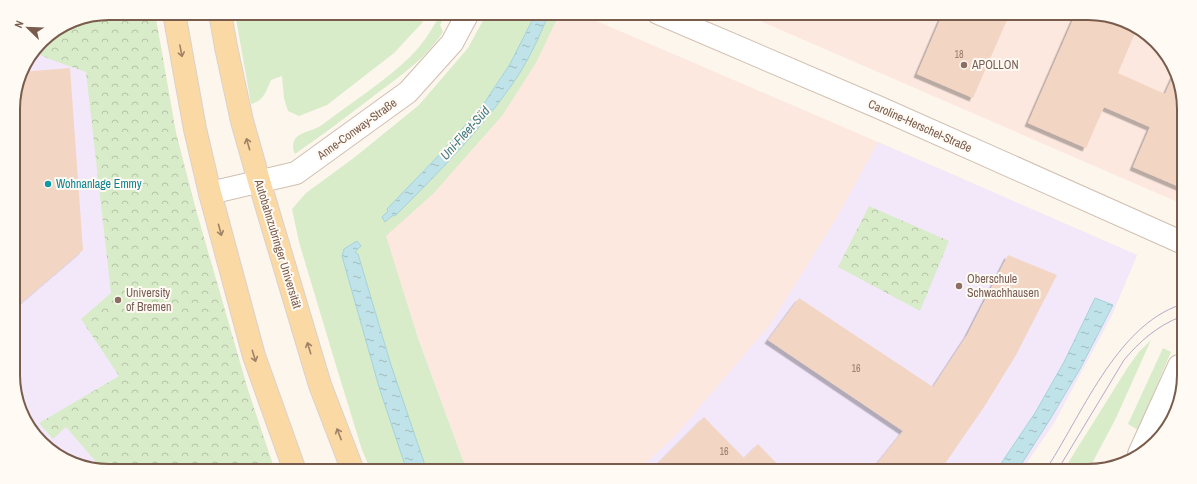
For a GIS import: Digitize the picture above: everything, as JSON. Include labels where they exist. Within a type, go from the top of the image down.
[{"type":"main road","points":[[175,20],[195,129],[210,193],[254,356],[293,464]]},
{"type":"main road","name":"Autobahnzubringer Universität","points":[[221,20],[242,121],[259,181],[320,385],[350,464]]},
{"type":"street","name":"Anne-Conway-Straße","points":[[210,193],[296,173],[408,92],[452,43],[464,20]]},
{"type":"street","name":"Caroline-Herschel-Straße","points":[[674,20],[878,107],[1177,240]]},
{"type":"street","points":[[1143,445],[1177,370]]},
{"type":"shaded area","name":"University of Bremen","points":[[109,20],[156,20],[176,133],[196,210],[248,390],[273,464],[109,464],[91,462],[70,455],[50,442],[35,425],[25,404],[20,375],[20,103],[23,86],[32,64],[42,50],[44,48],[48,48],[48,44],[55,38],[70,29],[91,22]]},
{"type":"shaded area","points":[[557,20],[594,20],[1137,255],[1111,317],[1054,423],[1026,464],[465,464],[418,338],[385,236],[433,194],[502,116],[536,63]]},
{"type":"shaded area","points":[[758,20],[1088,20],[1111,23],[1127,29],[1147,42],[1159,55],[1165,64],[1174,86],[1177,109],[1177,202]]},
{"type":"shaded area","name":"Oberschule Schwachhausen","points":[[878,142],[1137,255],[1111,317],[1054,423],[1026,464],[645,464],[675,436],[769,326],[836,219]]},
{"type":"green space","name":"University of Bremen","points":[[109,20],[156,20],[176,133],[196,210],[248,390],[273,464],[97,463],[66,427],[53,439],[39,423],[119,376],[81,319],[111,293],[86,72],[39,54],[44,48],[48,48],[48,44],[59,35],[86,23]]},
{"type":"green space","points":[[236,20],[423,20],[394,53],[327,105],[299,116],[288,111],[284,98],[282,76],[271,80],[262,98],[251,104]]},
{"type":"green space","points":[[437,20],[442,20],[440,25],[443,32],[419,60],[391,83],[295,154],[293,145],[298,136],[322,125],[401,66],[420,46]]},
{"type":"green space","points":[[483,20],[557,20],[536,63],[502,116],[433,194],[386,236],[418,338],[465,464],[368,464],[362,450],[299,242],[292,209],[306,193],[355,157],[419,105],[468,48]]},
{"type":"green space","points":[[869,206],[949,241],[920,311],[838,267]]},
{"type":"green space","points":[[1151,340],[1116,418],[1092,464],[1067,464],[1128,367],[1139,352]]},
{"type":"green space","points":[[1163,348],[1171,352],[1138,430],[1128,424]]},
{"type":"water","name":"Uni-Fleet-Süd","points":[[532,20],[546,20],[522,69],[485,120],[427,184],[396,215],[392,216],[385,222],[382,217],[388,211],[387,209],[441,153],[483,105],[510,64]]},
{"type":"water","points":[[357,241],[361,246],[355,252],[358,254],[391,365],[425,464],[405,464],[379,387],[342,256],[344,249]]},
{"type":"water","points":[[1095,298],[1113,305],[1080,369],[1021,464],[1001,464],[1035,413],[1064,362]]},
{"type":"building","points":[[940,20],[1007,20],[973,98],[917,74]]},
{"type":"building","points":[[1073,20],[1100,21],[1113,24],[1135,33],[1118,73],[1165,94],[1172,79],[1177,109],[1177,186],[1133,167],[1150,127],[1104,107],[1086,148],[1028,123]]},
{"type":"building","name":"Wohnanlage Emmy","points":[[70,68],[83,250],[20,304],[20,103],[23,86],[29,71]]},
{"type":"building","points":[[1008,255],[1057,275],[1016,355],[986,404],[945,464],[877,464],[903,431],[768,340],[799,298],[933,387],[967,335]]},
{"type":"building","points":[[704,417],[744,458],[758,444],[777,464],[657,464]]},
{"type":"tram line","points":[[1049,464],[1102,376],[1119,353],[1137,332],[1157,316],[1177,306]]},
{"type":"tram line","points":[[1061,464],[1124,360],[1149,335],[1177,318]]},
{"type":"place","name":"APOLLON","points":[[964,65]]},
{"type":"place","name":"Wohnanlage Emmy","points":[[48,184]]},
{"type":"place","name":"Oberschule Schwachhausen","points":[[959,286]]},
{"type":"place","name":"University of Bremen","points":[[118,300]]}]
